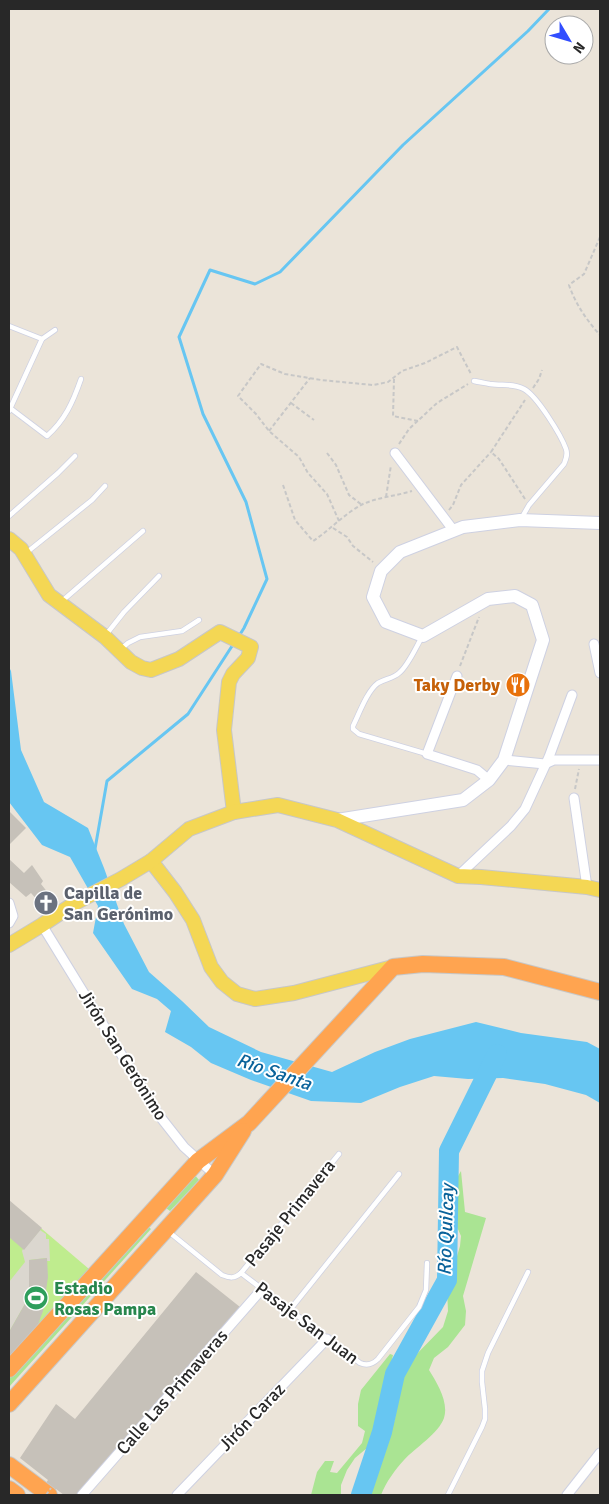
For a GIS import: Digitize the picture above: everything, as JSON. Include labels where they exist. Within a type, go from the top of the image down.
[{"type":"highway","points":[[9,1369],[158,1223],[216,1175],[249,1123],[393,967],[423,964],[504,967],[600,992]]},
{"type":"highway","points":[[9,1404],[158,1223],[198,1161],[249,1123]]},
{"type":"highway","points":[[9,1464],[49,1493]]},
{"type":"highway","points":[[9,1489],[17,1495]]},
{"type":"main road","points":[[337,820],[464,800],[489,780],[504,760],[543,640],[532,605],[516,596],[488,599],[422,636],[386,622],[373,596],[381,571],[400,552],[463,527],[520,520],[600,523]]},
{"type":"main road","points":[[9,539],[21,550],[49,595],[105,637],[131,662],[142,668],[151,670],[179,658],[220,632],[251,647],[248,658],[233,674],[229,682],[224,730],[234,812]]},
{"type":"main road","points":[[9,945],[75,903],[151,861],[190,829],[234,812],[278,805],[337,820],[458,876],[594,889]]},
{"type":"main road","points":[[151,861],[175,892],[193,920],[211,967],[222,982],[237,994],[255,999],[294,993],[393,967]]},
{"type":"street","points":[[395,453],[454,531]]},
{"type":"street","points":[[594,644],[600,673]]},
{"type":"street","points":[[457,676],[427,754],[476,770],[489,780]]},
{"type":"street","points":[[458,876],[511,826],[525,809],[572,695]]},
{"type":"street","points":[[504,760],[545,764],[554,760],[600,760]]},
{"type":"street","points":[[574,798],[594,889]]},
{"type":"street","points":[[9,903],[13,916],[9,923]]},
{"type":"street","name":"Jirón San Gerónimo","points":[[42,925],[158,1114],[184,1147],[216,1175]]},
{"type":"street","name":"Calle Las Primaveras","points":[[82,1495],[262,1289]]},
{"type":"street","name":"Jirón Caraz","points":[[177,1495],[327,1339]]},
{"type":"street","points":[[567,1495],[600,1453]]},
{"type":"lane","points":[[9,326],[42,339]]},
{"type":"lane","points":[[55,330],[42,339],[10,409],[47,436],[55,429],[71,406],[81,379]]},
{"type":"lane","points":[[474,381],[512,385],[530,393],[548,417],[567,451],[564,464],[529,505],[520,520]]},
{"type":"lane","points":[[9,516],[75,456]]},
{"type":"lane","points":[[24,555],[92,500],[105,486]]},
{"type":"lane","points":[[60,603],[143,531]]},
{"type":"lane","points":[[105,637],[124,612],[159,576]]},
{"type":"lane","points":[[119,651],[128,643],[140,637],[182,631],[199,620]]},
{"type":"lane","points":[[422,636],[399,674],[374,687],[363,704],[353,729],[359,734],[427,754]]},
{"type":"lane","name":"Pasaje Primavera","points":[[241,1273],[339,1154]]},
{"type":"lane","points":[[289,1311],[399,1174]]},
{"type":"lane","name":"Pasaje San Juan","points":[[158,1223],[222,1275],[232,1278],[241,1273],[289,1311],[365,1365],[375,1362],[420,1308],[426,1290],[427,1263]]},
{"type":"lane","points":[[448,1495],[485,1418],[482,1371],[488,1353],[528,1272]]},
{"type":"path","points":[[600,237],[584,274],[569,285],[572,296],[600,335]]},
{"type":"path","points":[[339,521],[327,494],[308,473],[299,457],[269,432],[256,414],[238,396],[261,364],[285,374],[373,385],[388,382],[402,371],[425,363],[457,347],[474,381],[437,403],[409,429],[392,461],[386,497]]},
{"type":"path","points":[[444,517],[453,505],[461,485],[491,452],[539,379],[542,370]]},
{"type":"path","points":[[269,432],[310,378]]},
{"type":"path","points":[[394,378],[393,416],[418,421]]},
{"type":"path","points":[[290,403],[314,420]]},
{"type":"path","points":[[491,452],[499,459],[529,505]]},
{"type":"path","points":[[327,453],[336,465],[350,495],[362,505]]},
{"type":"path","points":[[283,485],[295,520],[313,541],[348,513],[362,505],[422,488]]},
{"type":"path","points":[[332,527],[347,537],[353,546],[376,563],[381,571]]},
{"type":"path","points":[[457,676],[476,622],[488,599]]},
{"type":"path","points":[[574,798],[580,760]]},
{"type":"green space","points":[[461,1171],[465,1212],[486,1218],[463,1296],[466,1311],[465,1325],[448,1347],[434,1358],[429,1370],[444,1399],[444,1418],[432,1435],[397,1468],[381,1495],[365,1495],[395,1419],[399,1385],[410,1361],[443,1327],[448,1311],[447,1290],[460,1246],[461,1236],[457,1227],[453,1195],[454,1183]]},
{"type":"green space","points":[[194,1174],[199,1180],[170,1211],[162,1205]]},
{"type":"green space","name":"Estadio Rosas Pampa","points":[[9,1201],[89,1269],[9,1360]]},
{"type":"green space","points":[[145,1224],[151,1229],[9,1387],[9,1373]]},
{"type":"green space","points":[[390,1354],[393,1355],[375,1431],[367,1448],[355,1458],[347,1470],[341,1485],[341,1495],[311,1495],[317,1472],[325,1461],[334,1461],[330,1472],[337,1473],[362,1443],[365,1431],[358,1426],[358,1404],[361,1390]]},
{"type":"shaded area","points":[[40,1230],[46,1234],[46,1239],[49,1239],[50,1261],[47,1261],[46,1258],[29,1260],[29,1287],[26,1302],[9,1332],[9,1282],[25,1262],[23,1249]]},
{"type":"water","name":"Río Santa","points":[[9,667],[21,750],[44,802],[88,828],[124,924],[149,972],[209,1027],[261,1052],[332,1072],[375,1052],[410,1039],[476,1022],[521,1033],[587,1042],[600,1049],[600,1103],[586,1095],[545,1084],[503,1078],[468,1079],[434,1076],[361,1103],[311,1101],[251,1080],[211,1063],[191,1047],[165,1032],[171,1011],[157,999],[132,989],[93,933],[98,906],[70,857],[42,845],[9,802]]},
{"type":"building","points":[[9,811],[26,828],[9,845]]},
{"type":"building","points":[[9,859],[24,873],[32,865],[43,881],[41,884],[56,903],[44,913],[37,904],[39,902],[31,893],[26,897],[9,882]]},
{"type":"building","points":[[9,1200],[42,1228],[24,1250],[9,1237]]},
{"type":"building","points":[[47,1258],[48,1277],[43,1311],[37,1327],[9,1360],[9,1332],[26,1302],[29,1287],[29,1260]]},
{"type":"building","points":[[196,1272],[240,1307],[240,1311],[79,1495],[64,1495],[56,1489],[53,1493],[46,1483],[48,1480],[20,1458],[56,1404],[75,1419]]},
{"type":"waterway","points":[[239,636],[267,579],[246,502],[203,414],[179,337],[210,270],[255,284],[280,272],[403,145],[528,31],[549,9]]},
{"type":"waterway","points":[[95,849],[107,781],[188,714],[234,643]]},
{"type":"waterway","name":"Río Quilcay","points":[[361,1495],[382,1432],[395,1374],[447,1280],[449,1151],[497,1054]]},
{"type":"place","name":"Taky Derby","points":[[518,685]]},
{"type":"place","name":"Capilla de San Gerónimo","points":[[46,903]]},
{"type":"place","name":"Estadio Rosas Pampa","points":[[36,1298]]}]
